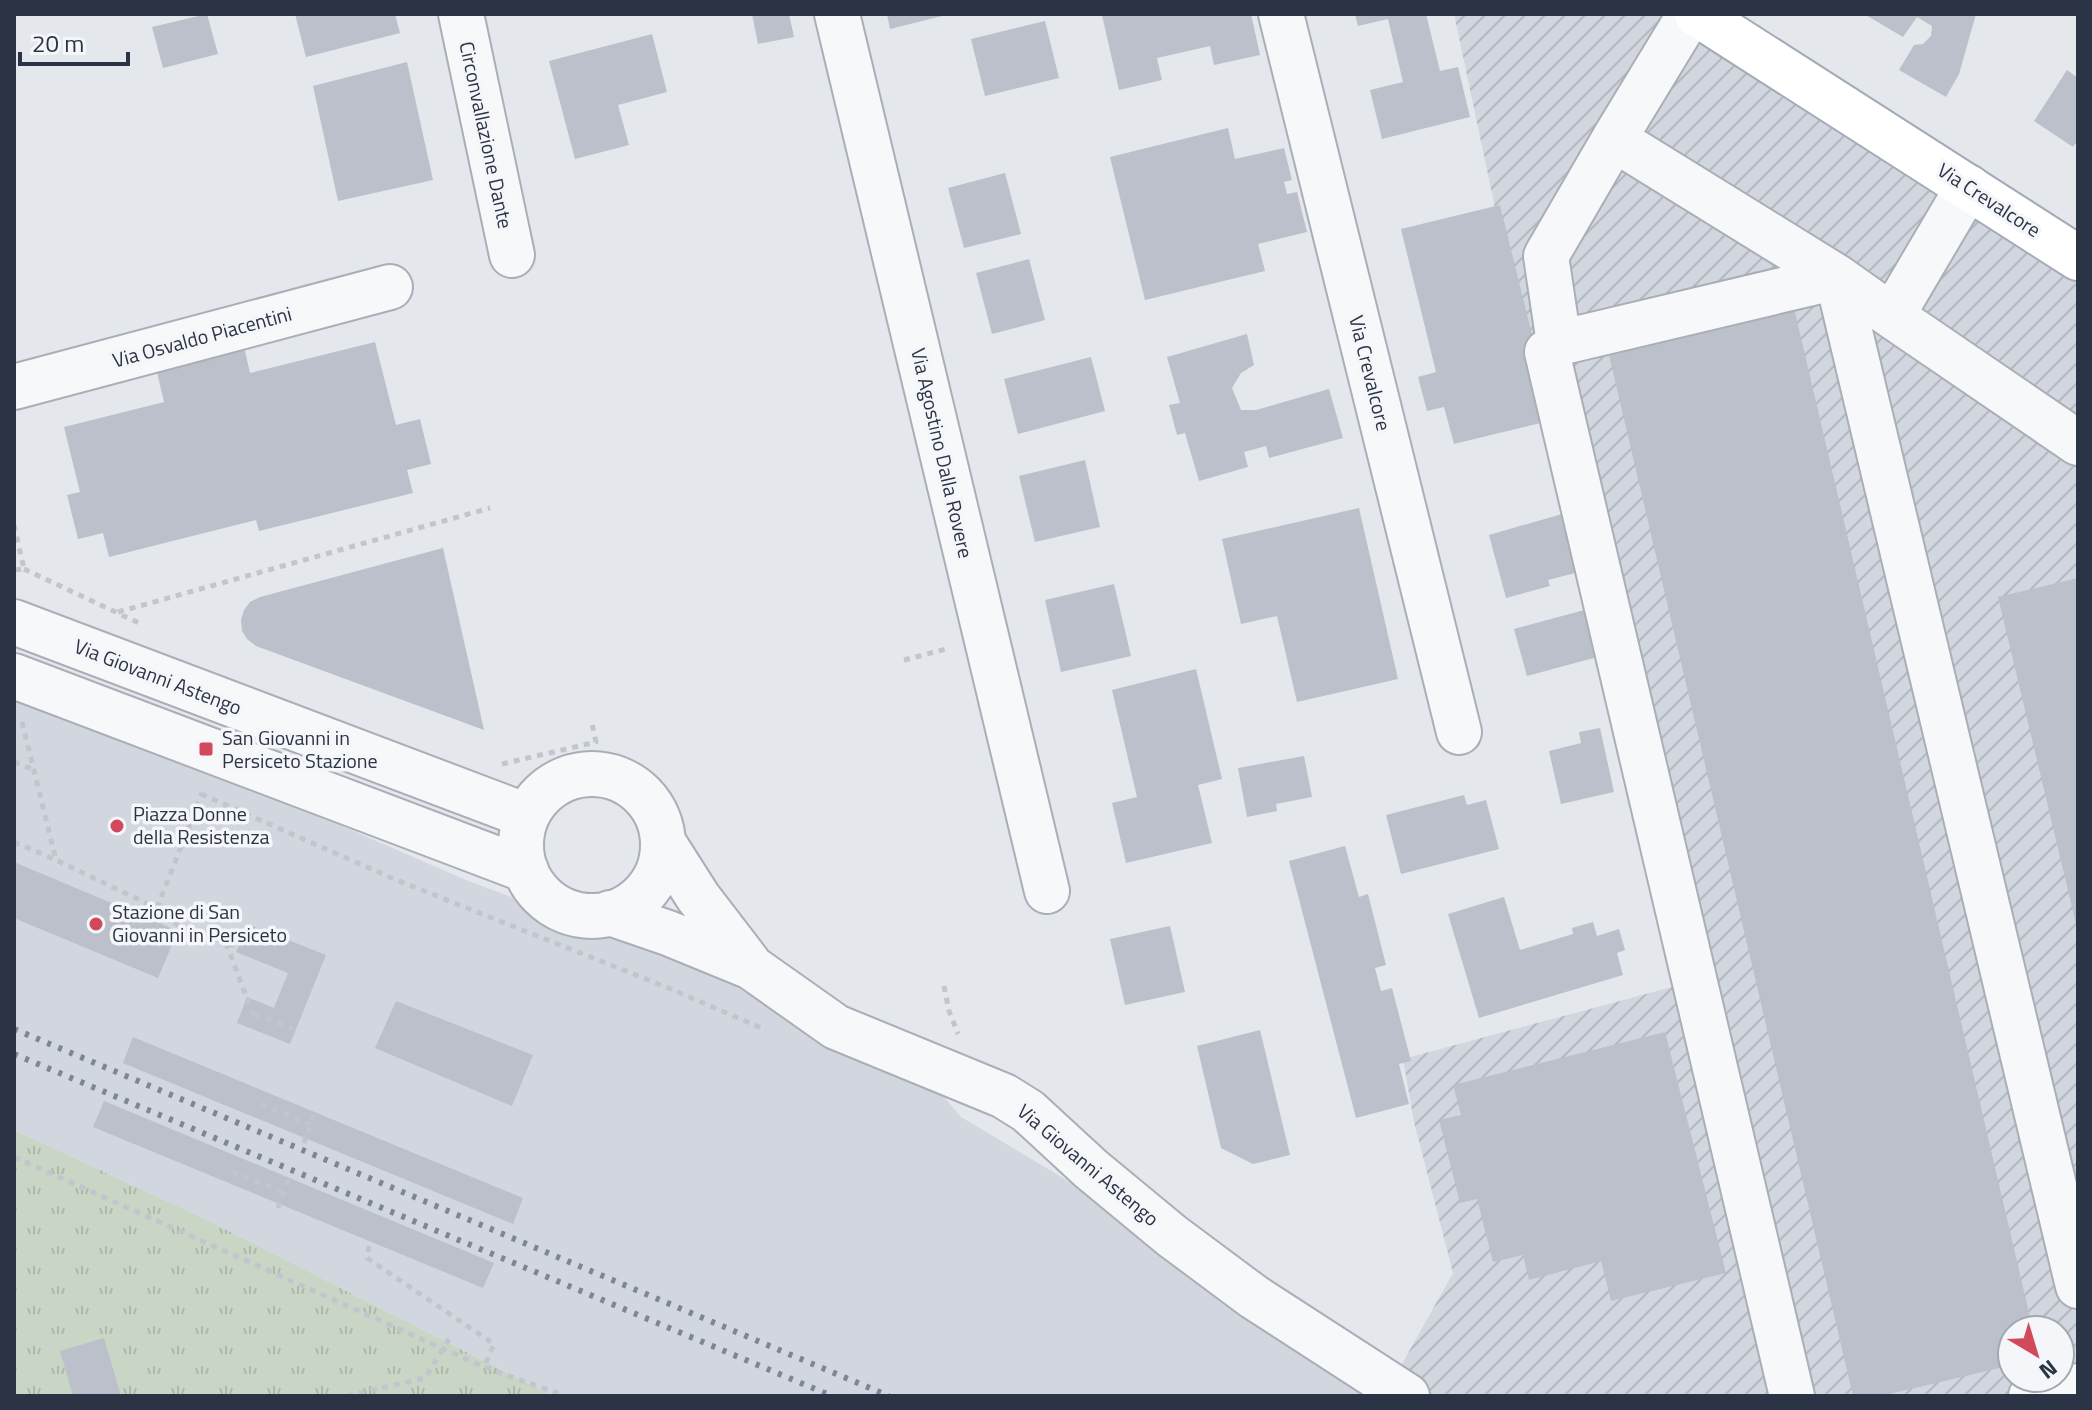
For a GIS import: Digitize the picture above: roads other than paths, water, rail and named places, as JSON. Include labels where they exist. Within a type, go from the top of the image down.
[{"type":"main road","name":"Via Crevalcore","points":[[1697,14],[2078,258]]},
{"type":"street","name":"Circonvallazione Dante","points":[[461,14],[512,255]]},
{"type":"street","name":"Via Agostino Dalla Rovere","points":[[837,14],[1047,891]]},
{"type":"street","name":"Via Crevalcore","points":[[1281,14],[1459,732]]},
{"type":"street","points":[[1559,343],[1546,256],[1690,14]]},
{"type":"street","points":[[1614,139],[1837,277],[2078,443]]},
{"type":"street","points":[[1892,316],[1968,187]]},
{"type":"street","points":[[1792,1396],[1547,352],[1559,343],[1837,277]]},
{"type":"street","points":[[1837,277],[2078,1286]]},
{"type":"street","name":"Via Osvaldo Piacentini","points":[[14,387],[390,287]]},
{"type":"street","name":"Via Giovanni Astengo","points":[[14,622],[527,816]]},
{"type":"street","points":[[14,676],[526,870]]},
{"type":"street","name":"Via Giovanni Astengo","points":[[663,842],[658,871],[644,894],[621,911],[600,916],[575,915],[551,905],[534,889],[520,855],[523,824],[534,803],[551,785],[587,773],[616,777],[640,791],[655,811],[663,842],[698,897],[751,967]]},
{"type":"street","name":"Via Giovanni Astengo","points":[[610,913],[751,967],[836,1027],[1004,1096],[1028,1111],[1091,1169],[1184,1245],[1254,1297],[1407,1396]]},
{"type":"street","points":[[2031,1396],[2078,1386]]},
{"type":"railway","points":[[14,1029],[889,1396]]},
{"type":"railway","points":[[14,1054],[832,1396]]},
{"type":"place","name":"San Giovanni in Persiceto Stazione","points":[[206,749]]},
{"type":"place","name":"Piazza Donne della Resistenza","points":[[117,826]]},
{"type":"place","name":"Stazione di San Giovanni in Persiceto","points":[[96,924]]}]
